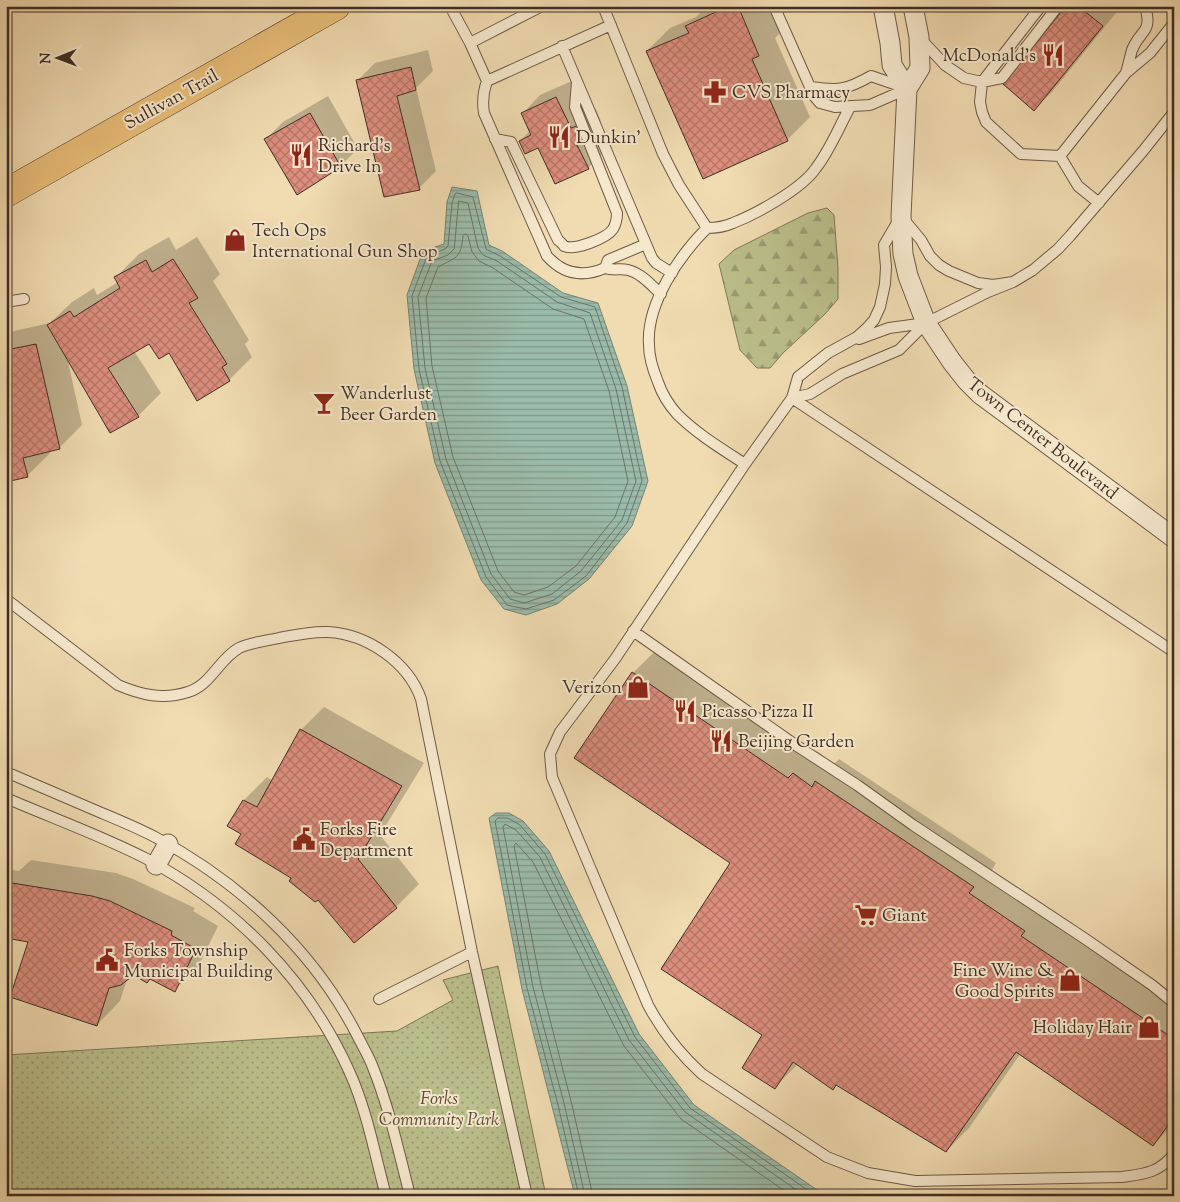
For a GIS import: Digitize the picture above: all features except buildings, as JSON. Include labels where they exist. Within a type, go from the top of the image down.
[{"type":"main road","name":"Sullivan Trail","points":[[6,193],[336,6]]},
{"type":"street","points":[[883,6],[892,64],[907,89]]},
{"type":"street","name":"Town Center Boulevard","points":[[913,6],[919,36],[920,68],[907,89],[901,216],[903,254],[908,276],[926,322],[952,362],[980,394],[1174,538]]},
{"type":"street","points":[[156,865],[168,844]]},
{"type":"lane","points":[[450,6],[470,43],[487,81]]},
{"type":"lane","points":[[470,43],[542,6]]},
{"type":"lane","points":[[602,6],[663,154],[679,185],[706,228]]},
{"type":"lane","points":[[774,6],[814,96],[820,103],[835,107],[870,105],[907,89]]},
{"type":"lane","points":[[1041,6],[982,82],[980,102],[986,122],[1022,154],[1060,156]]},
{"type":"lane","points":[[919,36],[952,69],[964,78],[982,82],[1002,78],[1058,6]]},
{"type":"lane","points":[[1126,73],[1133,48],[1145,32],[1148,19],[1145,6]]},
{"type":"lane","points":[[1060,156],[1126,73],[1150,54],[1174,23]]},
{"type":"lane","points":[[610,25],[487,81],[483,91],[484,113],[546,256],[556,266],[568,272],[588,273],[604,268],[630,270],[661,294]]},
{"type":"lane","points":[[562,46],[646,244],[656,263],[672,273]]},
{"type":"lane","points":[[811,87],[826,90],[844,89],[871,76],[907,89]]},
{"type":"lane","points":[[495,139],[511,142],[558,240],[564,246],[580,246],[605,236],[612,231],[616,223],[617,213],[575,107],[577,82]]},
{"type":"lane","points":[[745,464],[688,424],[677,414],[664,396],[654,374],[648,344],[654,308],[672,273],[706,228],[719,228],[734,223],[799,187],[816,168],[850,107]]},
{"type":"lane","points":[[846,343],[889,328],[926,322],[1013,282],[1032,270],[1058,249],[1099,203],[1174,112]]},
{"type":"lane","points":[[1060,156],[1078,186],[1099,203]]},
{"type":"lane","points":[[1013,282],[978,283],[949,271],[930,256],[921,240],[901,216],[884,246],[885,284],[877,313],[867,328],[828,353],[798,376],[792,398],[745,464],[614,659],[574,711],[555,740],[550,754],[550,769],[558,795],[648,1005],[657,1021],[688,1061],[702,1074],[827,1157],[868,1173],[916,1180],[1122,1177],[1154,1171],[1167,1163],[1174,1154]]},
{"type":"lane","points":[[604,268],[608,260],[646,244]]},
{"type":"lane","points":[[6,302],[24,299]]},
{"type":"lane","points":[[792,398],[810,394],[842,374],[899,350],[926,322]]},
{"type":"lane","points":[[792,398],[1174,652]]},
{"type":"lane","points":[[6,599],[118,685],[147,696],[159,697],[194,690],[211,677],[230,654],[248,644],[327,631],[344,634],[374,645],[408,675],[416,686],[421,699],[472,952],[527,1196]]},
{"type":"lane","points":[[632,631],[913,825],[1084,938],[1152,985],[1174,1003]]},
{"type":"lane","points":[[6,772],[129,824],[168,844],[212,872],[263,912],[326,983],[352,1024],[372,1064],[386,1106],[410,1196]]},
{"type":"lane","points":[[6,798],[120,846],[156,865],[198,891],[246,928],[307,997],[331,1036],[350,1073],[364,1114],[386,1196]]},
{"type":"lane","points":[[379,999],[472,952]]},
{"type":"green space","points":[[827,208],[834,215],[838,299],[770,368],[757,368],[740,350],[719,264],[734,250],[808,213]]},
{"type":"green space","name":"Forks Community Park","points":[[498,966],[546,1196],[6,1196],[6,1055],[397,1031],[453,1000],[443,980]]},
{"type":"water","points":[[452,187],[477,191],[489,245],[502,251],[563,293],[598,303],[627,386],[648,481],[632,526],[589,579],[557,604],[526,615],[504,609],[481,580],[435,463],[414,369],[407,295],[423,251],[444,244],[447,202]]},
{"type":"water","points":[[496,813],[509,813],[523,821],[549,851],[639,1034],[694,1105],[820,1192],[822,1196],[575,1196],[522,989],[489,818]]},
{"type":"place","name":"McDonald's","points":[[1053,55]]},
{"type":"place","name":"CVS Pharmacy","points":[[715,92]]},
{"type":"place","name":"Dunkin'","points":[[559,137]]},
{"type":"place","name":"Richard's Drive In","points":[[301,155]]},
{"type":"place","name":"Tech Ops International Gun Shop","points":[[235,240]]},
{"type":"place","name":"Wanderlust Beer Garden","points":[[324,403]]},
{"type":"place","name":"Verizon","points":[[638,687]]},
{"type":"place","name":"Picasso Pizza II","points":[[685,711]]},
{"type":"place","name":"Beijing Garden","points":[[721,741]]},
{"type":"place","name":"Forks Fire Department","points":[[304,839]]},
{"type":"place","name":"Giant","points":[[866,915]]},
{"type":"place","name":"Forks Township Municipal Building","points":[[107,960]]},
{"type":"place","name":"Fine Wine & Good Spirits","points":[[1070,980]]},
{"type":"place","name":"Holiday Hair","points":[[1149,1027]]}]
